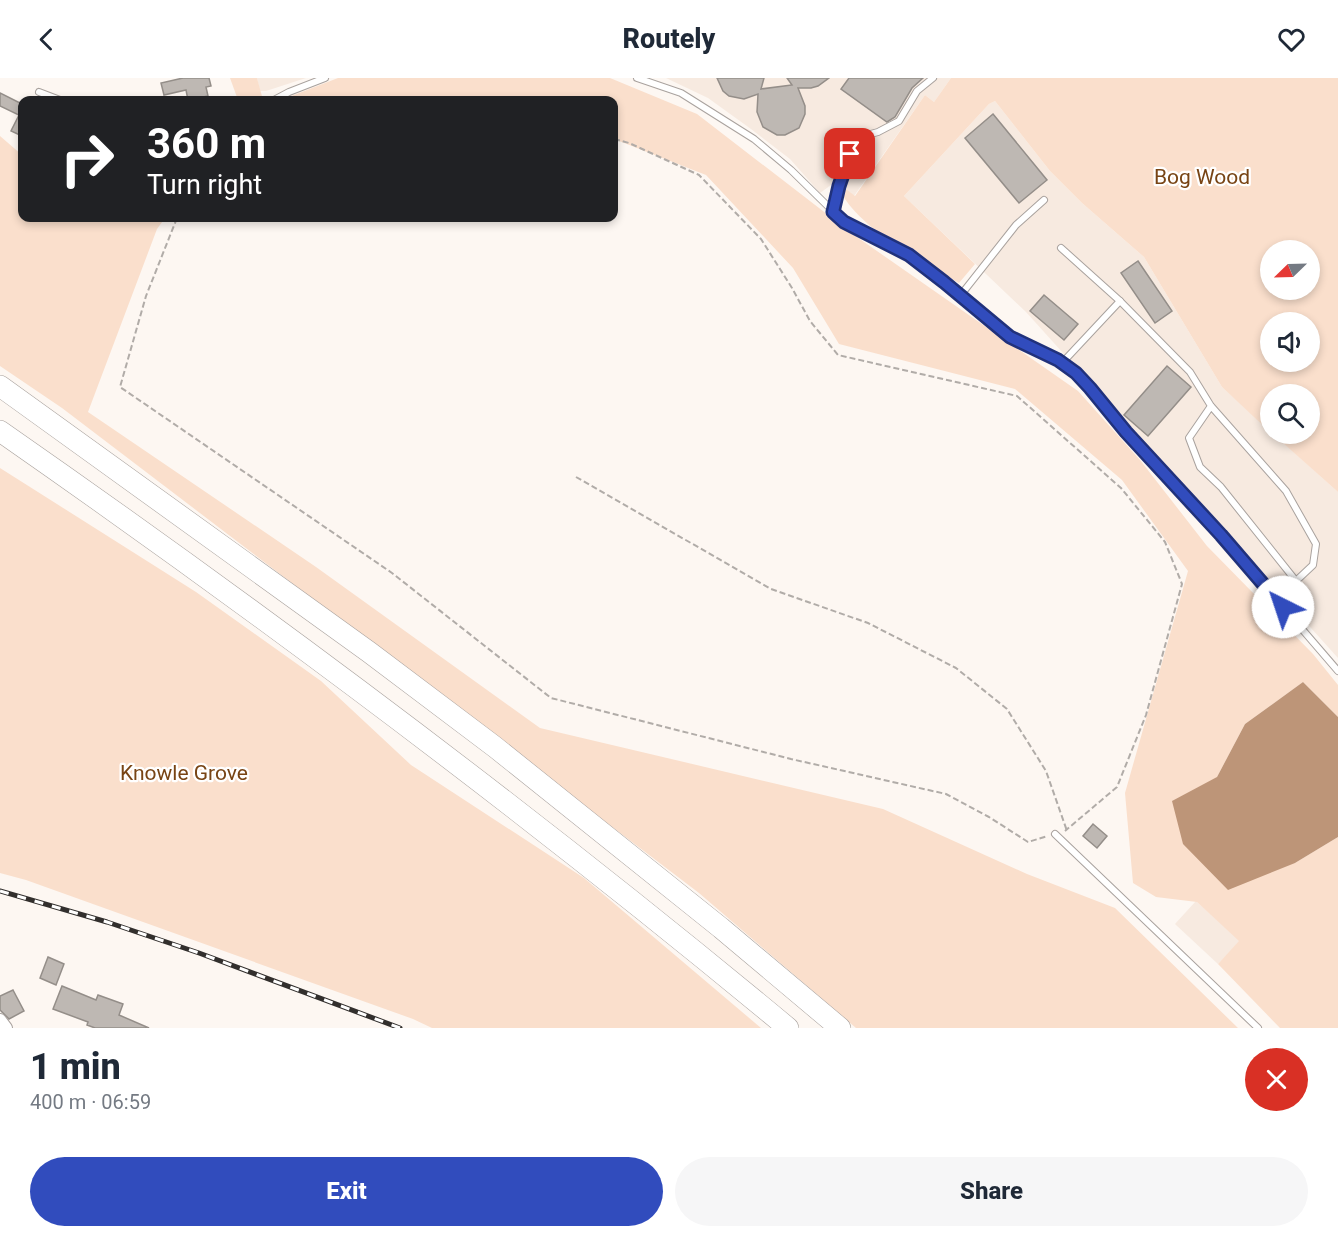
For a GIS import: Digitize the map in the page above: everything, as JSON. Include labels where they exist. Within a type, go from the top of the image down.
[{"type":"highway","points":[[0,386],[360,645],[486,740],[721,928],[840,1028]]},
{"type":"highway","points":[[0,431],[155,539],[415,730],[652,915],[788,1028]]},
{"type":"street","points":[[0,1020],[6,1028]]},
{"type":"lane","points":[[283,96],[325,78]]},
{"type":"lane","points":[[637,78],[681,93],[754,139],[844,222],[909,255],[1010,337],[1062,363],[1076,373],[1126,432],[1221,535],[1338,671]]},
{"type":"lane","points":[[833,212],[839,186],[856,138],[878,132],[899,121],[917,92],[933,78]]},
{"type":"lane","points":[[39,92],[50,96]]},
{"type":"lane","points":[[960,296],[1016,225],[1044,200]]},
{"type":"lane","points":[[1062,248],[1120,301],[1190,372],[1211,406],[1286,491],[1316,544],[1313,565],[1296,581],[1221,487],[1200,467],[1189,438],[1211,406]]},
{"type":"lane","points":[[1062,363],[1120,301]]},
{"type":"lane","points":[[1054,834],[1258,1028]]},
{"type":"path","points":[[175,222],[146,296],[120,387],[392,573],[551,698],[791,759],[946,794],[1028,842],[1068,831],[1117,787],[1146,715],[1182,584],[1165,542],[1121,488],[1017,396],[838,355],[810,321],[761,239],[699,175],[618,140]]},
{"type":"path","points":[[576,477],[771,589],[868,623],[956,668],[1007,709],[1046,771],[1068,831]]},
{"type":"shaded area","points":[[257,78],[306,78],[260,91]]},
{"type":"shaded area","points":[[666,78],[951,78],[934,102],[925,95],[854,196],[846,189],[831,185],[820,193],[790,159],[751,129],[708,98]]},
{"type":"shaded area","points":[[995,101],[1050,171],[1082,203],[1144,257],[1222,387],[1260,421],[1260,444],[1285,444],[1338,492],[1338,658],[1026,312],[904,196],[989,104]]},
{"type":"shaded area","points":[[1303,682],[1338,717],[1338,837],[1295,863],[1228,890],[1183,844],[1172,801],[1217,777],[1245,724]]},
{"type":"shaded area","points":[[1196,901],[1240,941],[1218,964],[1175,924]]},
{"type":"green space","points":[[230,78],[257,78],[262,96],[237,96]]},
{"type":"green space","points":[[338,78],[610,78],[697,114],[854,235],[1078,391],[1140,460],[1207,546],[1313,654],[1338,685],[1338,717],[1303,682],[1245,724],[1217,777],[1295,863],[1338,837],[1338,1028],[1280,1028],[1218,964],[1239,941],[1197,902],[1156,897],[1133,883],[1125,793],[1188,571],[1122,480],[1015,389],[839,344],[793,268],[706,175],[618,141],[618,96],[291,96]]},
{"type":"green space","name":"Bog Wood","points":[[951,78],[1338,78],[1338,492],[1284,444],[1320,444],[1320,384],[1260,384],[1260,423],[1222,387],[1144,257],[1082,203],[1050,171],[995,101],[989,104],[904,196],[975,264],[959,283],[896,245],[865,222],[843,196],[846,189],[855,196],[925,95],[934,102]]},
{"type":"green space","points":[[0,136],[18,152],[18,222],[162,222],[157,229],[88,412],[316,567],[540,728],[883,809],[1027,874],[1115,908],[1238,1028],[856,1028],[699,893],[62,408],[0,366]]},
{"type":"green space","name":"Knowle Grove","points":[[0,468],[196,592],[321,681],[411,765],[584,878],[761,1028],[432,1028],[413,1019],[26,880],[0,873]]},
{"type":"building","points":[[183,78],[209,78],[211,86],[206,87],[208,96],[187,96],[186,90],[164,95],[161,83]]},
{"type":"building","points":[[717,78],[764,78],[761,89],[792,85],[787,78],[829,78],[818,86],[798,88],[805,106],[805,114],[799,128],[785,135],[777,135],[763,127],[757,112],[758,94],[744,99],[729,96],[723,91]]},
{"type":"building","points":[[849,78],[923,78],[912,88],[895,117],[887,122],[841,89]]},
{"type":"building","points":[[0,93],[18,102],[18,115],[0,106]]},
{"type":"building","points":[[993,114],[1047,180],[1019,203],[965,138]]},
{"type":"building","points":[[18,117],[18,134],[11,131]]},
{"type":"building","points":[[1138,261],[1172,311],[1155,323],[1121,273]]},
{"type":"building","points":[[1044,295],[1078,324],[1064,340],[1030,311]]},
{"type":"building","points":[[1167,366],[1191,387],[1148,436],[1124,415]]},
{"type":"building","points":[[1093,824],[1107,836],[1097,848],[1083,836]]},
{"type":"building","points":[[48,957],[64,964],[56,985],[40,978]]},
{"type":"building","points":[[62,986],[96,1000],[98,995],[123,1004],[119,1015],[149,1028],[95,1028],[87,1025],[88,1022],[53,1009]]},
{"type":"building","points":[[13,990],[24,1011],[9,1019],[0,1010],[0,996]]},
{"type":"railway","points":[[0,891],[107,922],[199,953],[400,1028]]},
{"type":"route","points":[[850,154],[833,212],[844,222],[909,255],[1010,337],[1058,360],[1076,373],[1283,607]]}]
